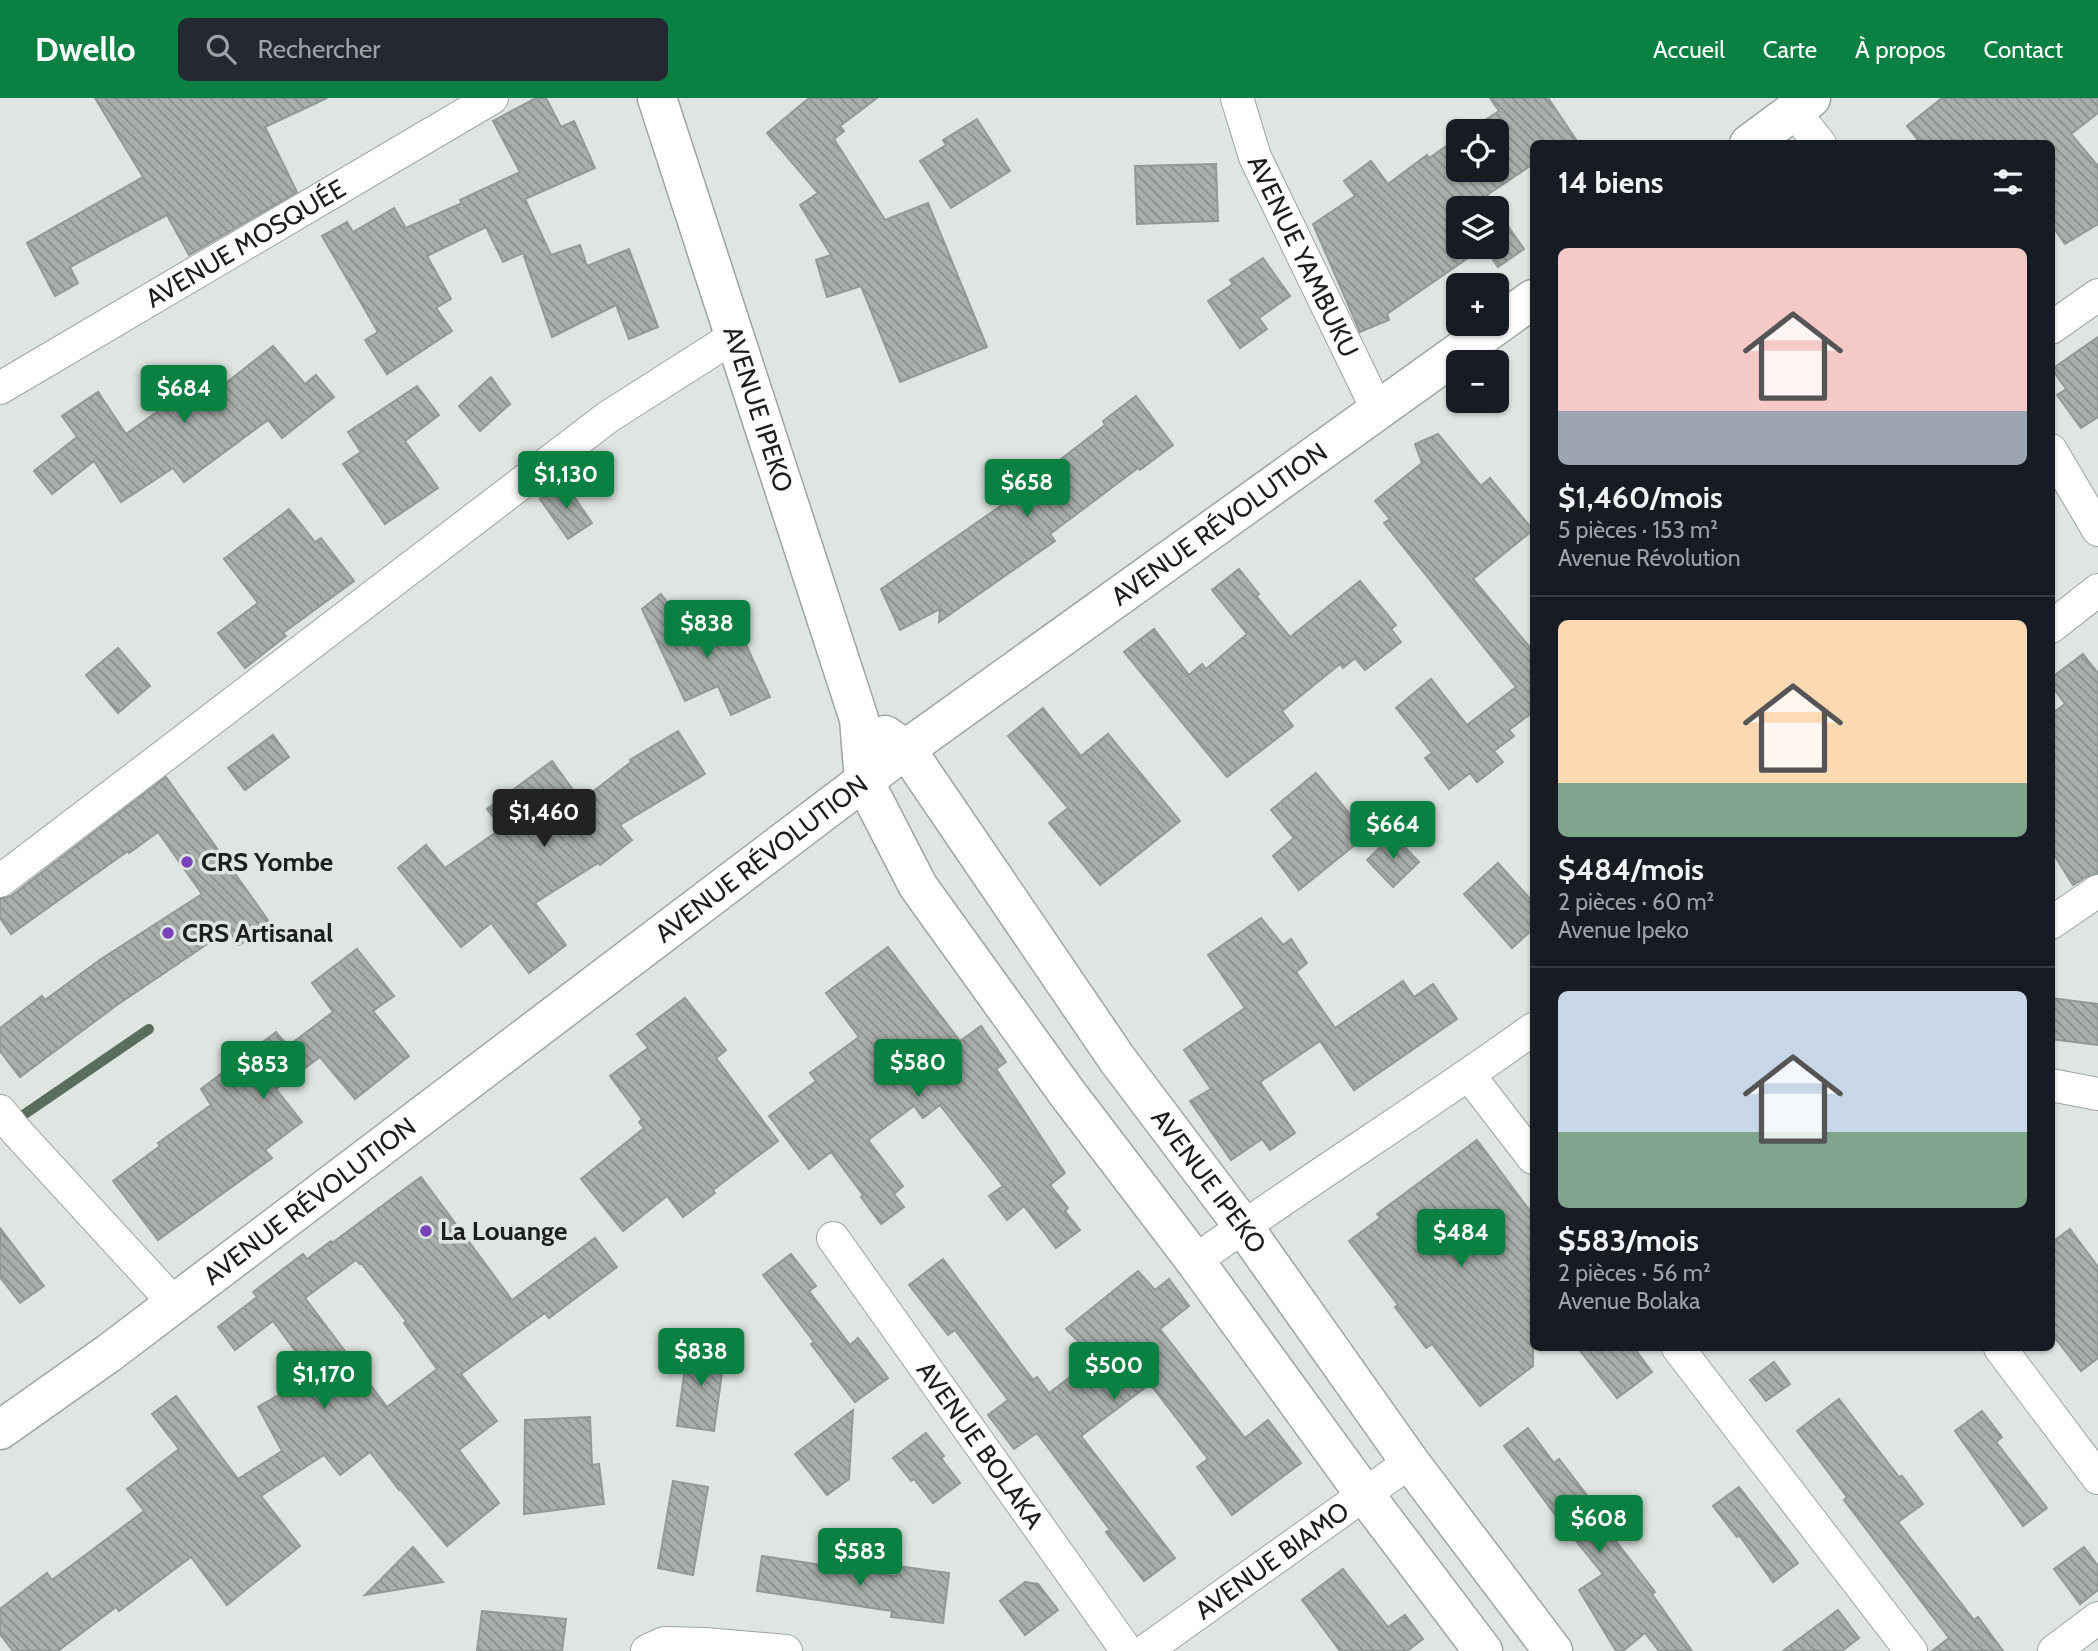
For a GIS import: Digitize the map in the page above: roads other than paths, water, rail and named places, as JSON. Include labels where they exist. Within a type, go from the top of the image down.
[{"type":"street","name":"AVENUE MOSQUÉE","points":[[0,388],[492,98]]},
{"type":"street","name":"AVENUE IPEKO","points":[[657,98],[859,719],[864,781],[918,886],[1067,1093],[1195,1261],[1365,1495],[1483,1651]]},
{"type":"street","name":"AVENUE YAMBUKU","points":[[1237,98],[1255,157],[1378,411]]},
{"type":"street","points":[[1754,140],[1803,104],[1819,140]]},
{"type":"street","points":[[2055,325],[2098,295]]},
{"type":"street","name":"AVENUE RÉVOLUTION","points":[[0,1430],[109,1353],[906,749],[1530,301]]},
{"type":"street","points":[[0,881],[608,417],[735,336]]},
{"type":"street","points":[[2055,457],[2098,530]]},
{"type":"street","points":[[2055,624],[2098,590]]},
{"type":"street","name":"AVENUE IPEKO","points":[[859,719],[906,749],[1117,1059],[1243,1226],[1410,1462],[1553,1651]]},
{"type":"street","points":[[2055,920],[2098,891]]},
{"type":"street","points":[[1195,1261],[1530,1031]]},
{"type":"street","points":[[1067,1093],[1117,1059]]},
{"type":"street","points":[[1469,1075],[1530,1154]]},
{"type":"street","points":[[2055,1086],[2098,1094]]},
{"type":"street","points":[[8,1121],[174,1303]]},
{"type":"street","name":"AVENUE BOLAKA","points":[[833,1238],[1127,1651]]},
{"type":"street","points":[[1680,1351],[1911,1651]]},
{"type":"street","points":[[2002,1351],[2098,1478]]},
{"type":"street","name":"AVENUE BIAMO","points":[[1145,1651],[1410,1462]]},
{"type":"street","points":[[2054,1651],[2098,1618]]},
{"type":"street","points":[[647,1651],[664,1643],[786,1651]]},
{"type":"waterway","points":[[13,1122],[149,1029]]},
{"type":"place","name":"CRS Yombe","points":[[187,862]]},
{"type":"place","name":"CRS Artisanal","points":[[168,933]]},
{"type":"place","name":"La Louange","points":[[426,1231]]}]
